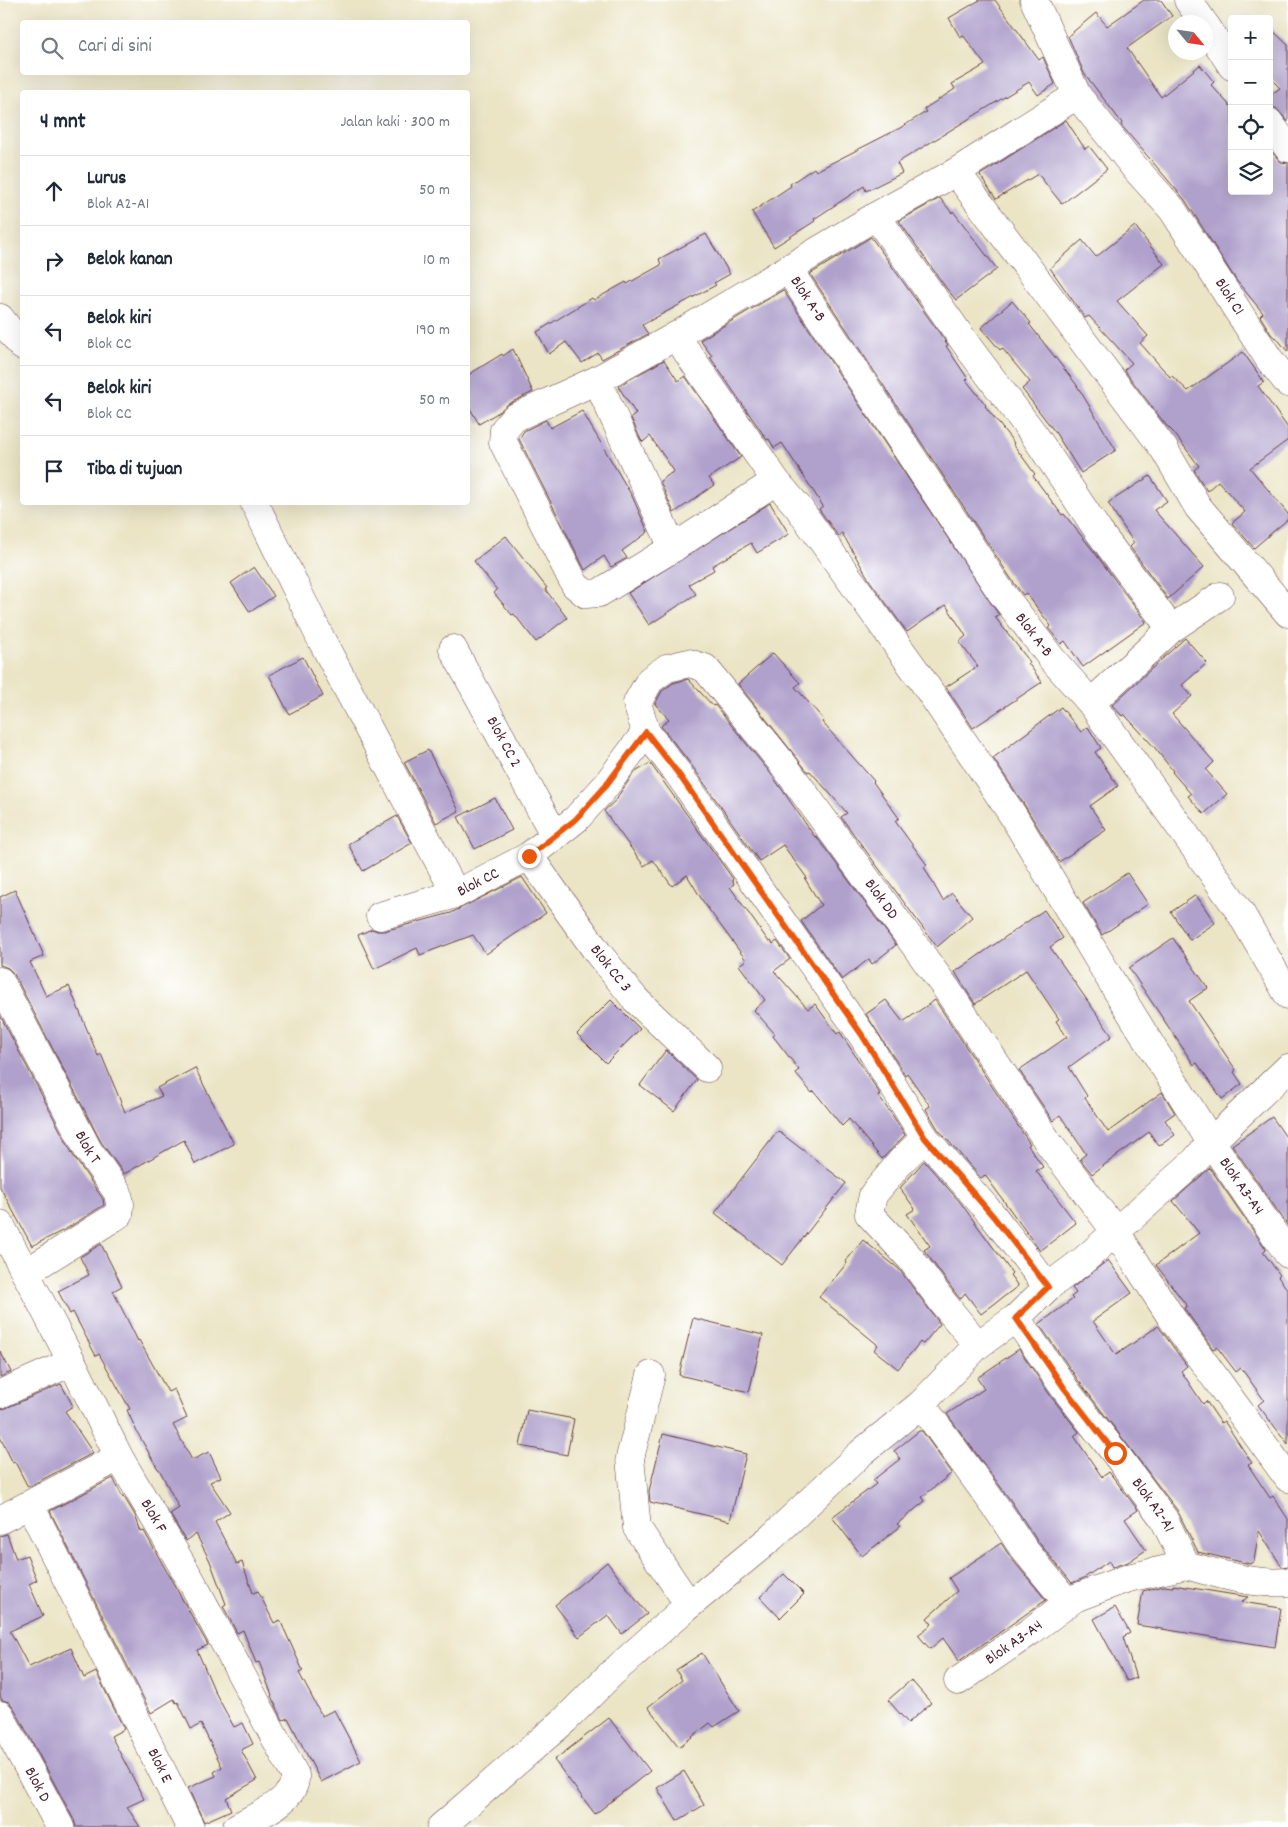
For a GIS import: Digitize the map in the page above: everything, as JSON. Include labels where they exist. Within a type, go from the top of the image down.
[{"type":"street","name":"Blok C1","points":[[1034,0],[1077,95],[1135,168],[1172,209],[1269,359],[1288,383]]},
{"type":"street","points":[[1188,0],[1198,15]]},
{"type":"street","points":[[1213,37],[1228,60]]},
{"type":"street","points":[[776,481],[600,593],[586,594],[575,585],[503,442],[504,430],[514,418],[597,380],[676,336],[876,216],[956,172],[1077,95]]},
{"type":"street","points":[[1273,127],[1288,148]]},
{"type":"street","points":[[956,172],[1164,450],[1198,507],[1288,613]]},
{"type":"street","points":[[876,216],[971,351],[1035,436],[1099,532],[1171,629]]},
{"type":"street","name":"Blok A-B","points":[[788,269],[1002,592],[1052,659],[1091,703],[1240,912],[1288,995]]},
{"type":"street","points":[[0,318],[20,343]]},
{"type":"street","name":"Blok A3-A4","points":[[676,336],[776,481],[798,507],[920,677],[1012,814],[1116,989],[1211,1142],[1288,1254]]},
{"type":"street","points":[[597,380],[673,548]]},
{"type":"street","points":[[255,505],[321,639],[456,894]]},
{"type":"street","points":[[1091,703],[1171,629],[1220,596]]},
{"type":"street","name":"Blok CC 2","points":[[454,649],[555,836]]},
{"type":"street","name":"Blok DD","points":[[646,732],[637,703],[650,680],[667,668],[689,664],[705,668],[783,764],[948,992],[1050,1145],[1116,1232],[1173,1320],[1288,1478]]},
{"type":"street","points":[[646,732],[677,772],[862,1035],[925,1138],[993,1216],[1048,1287]]},
{"type":"street","name":"Blok CC","points":[[380,916],[456,894],[529,856],[576,819],[604,788],[646,732]]},
{"type":"street","name":"Blok CC 3","points":[[529,856],[598,953],[635,999],[707,1068]]},
{"type":"street","name":"Blok T","points":[[0,981],[88,1150],[118,1193],[120,1204],[119,1214],[113,1218],[13,1261]]},
{"type":"street","points":[[441,1827],[565,1720],[611,1674],[689,1605],[772,1537],[861,1452],[921,1404],[978,1345],[1016,1318],[1048,1287],[1084,1260],[1116,1232],[1195,1161],[1211,1142],[1288,1068]]},
{"type":"street","points":[[925,1138],[903,1159],[873,1195],[869,1214],[911,1259],[944,1304],[978,1345]]},
{"type":"street","name":"Blok F","points":[[0,1224],[13,1261],[72,1362],[119,1457],[192,1582],[295,1776],[292,1790],[279,1803],[237,1827]]},
{"type":"street","name":"Blok A2-A1","points":[[1016,1318],[1065,1389],[1164,1519],[1186,1565]]},
{"type":"street","points":[[0,1394],[72,1362]]},
{"type":"street","points":[[651,1375],[630,1458],[636,1528],[689,1605]]},
{"type":"street","points":[[921,1404],[998,1510],[1023,1548],[1068,1603]]},
{"type":"street","points":[[0,1520],[119,1457]]},
{"type":"street","name":"Blok E","points":[[30,1505],[190,1827]]},
{"type":"street","points":[[1186,1565],[1212,1572],[1273,1583],[1288,1582]]},
{"type":"street","name":"Blok A3-A4","points":[[958,1681],[1075,1598],[1128,1578],[1186,1565]]},
{"type":"street","name":"Blok D","points":[[0,1715],[60,1827]]},
{"type":"building","points":[[980,0],[995,0],[1039,60],[1043,57],[1055,84],[1038,95],[1029,82],[897,163],[902,173],[866,191],[864,186],[774,247],[752,212],[814,168],[816,171],[900,128],[926,112],[924,109],[955,89],[952,84],[985,65],[963,35],[960,37],[949,18]]},
{"type":"building","points":[[1144,0],[1161,0],[1171,15],[1168,15],[1168,19],[1127,48],[1161,97],[1200,65],[1214,82],[1211,85],[1228,104],[1228,195],[1273,195],[1273,153],[1281,162],[1288,163],[1288,352],[1276,337],[1271,334],[1260,316],[1263,313],[1236,280],[1185,200],[1121,125],[1122,123],[1084,73],[1068,36],[1096,13],[1107,26]]},
{"type":"building","points":[[1273,31],[1288,45],[1288,122],[1276,108],[1273,108],[1273,93],[1280,88],[1273,81]]},
{"type":"building","points":[[1066,120],[1085,149],[1089,146],[1107,169],[1062,204],[1038,174],[996,199],[980,175]]},
{"type":"building","points":[[940,198],[952,213],[953,211],[997,269],[956,300],[899,221]]},
{"type":"building","points":[[1135,226],[1164,264],[1117,301],[1148,336],[1140,343],[1170,377],[1172,376],[1188,391],[1243,352],[1264,382],[1258,386],[1288,428],[1288,440],[1250,468],[1288,514],[1288,519],[1254,548],[1232,523],[1245,512],[1218,481],[1207,491],[1194,470],[1199,466],[1124,370],[1132,363],[1089,316],[1085,318],[1050,268],[1082,240],[1096,257]]},
{"type":"building","points":[[706,234],[730,274],[714,283],[716,285],[642,325],[648,334],[602,359],[598,353],[582,363],[566,342],[549,354],[537,332],[592,298],[594,300],[661,265],[659,259]]},
{"type":"building","points":[[871,237],[948,345],[946,346],[968,379],[966,380],[1014,443],[1035,474],[1033,476],[1062,515],[1064,514],[1095,553],[1146,622],[1083,667],[1065,641],[1061,644],[1048,628],[1051,626],[1026,593],[1023,595],[1014,583],[810,274]]},
{"type":"building","points":[[783,290],[999,615],[995,617],[1030,662],[1028,663],[1042,682],[973,728],[946,687],[978,666],[959,642],[966,636],[946,605],[907,632],[870,581],[842,533],[838,536],[819,509],[823,506],[782,443],[774,448],[769,439],[767,440],[700,340]]},
{"type":"building","points":[[1012,301],[1031,323],[1029,324],[1076,384],[1116,450],[1081,473],[1055,432],[1022,389],[1030,382],[1002,348],[1000,350],[981,328]]},
{"type":"building","points":[[513,349],[533,392],[508,404],[479,424],[470,408],[470,374],[502,354],[503,356]]},
{"type":"building","points":[[664,360],[678,381],[685,376],[741,457],[709,478],[714,485],[674,513],[660,481],[674,471],[650,436],[643,442],[641,440],[631,418],[636,414],[618,386]]},
{"type":"building","points":[[582,411],[632,496],[648,532],[622,551],[627,558],[611,567],[604,556],[585,570],[519,439],[524,431],[546,420],[550,428]]},
{"type":"building","points":[[1150,476],[1167,501],[1154,510],[1204,567],[1168,599],[1130,547],[1134,543],[1108,503]]},
{"type":"building","points":[[770,503],[789,534],[757,553],[751,543],[712,566],[714,570],[689,584],[696,594],[649,625],[628,593]]},
{"type":"building","points":[[506,536],[547,588],[545,589],[567,618],[536,642],[514,614],[512,615],[494,593],[497,590],[474,561]]},
{"type":"building","points":[[254,567],[274,596],[250,612],[231,583]]},
{"type":"building","points":[[1185,638],[1207,663],[1182,685],[1192,696],[1172,714],[1214,762],[1206,770],[1227,794],[1204,814],[1188,796],[1191,794],[1155,748],[1124,714],[1122,716],[1112,705]]},
{"type":"building","points":[[773,653],[800,683],[795,687],[824,720],[822,722],[874,781],[899,818],[895,821],[927,865],[924,867],[943,901],[952,893],[972,917],[937,947],[841,817],[847,813],[810,771],[808,772],[738,684]]},
{"type":"building","points":[[303,657],[323,696],[289,714],[269,675]]},
{"type":"building","points":[[688,679],[713,706],[715,705],[771,774],[815,837],[896,945],[872,964],[869,959],[842,980],[801,921],[821,905],[805,879],[807,878],[783,845],[759,861],[690,763],[661,726],[669,719],[655,704],[662,691],[673,683]]},
{"type":"building","points":[[1061,707],[1081,732],[1088,727],[1101,748],[1095,752],[1118,786],[1090,806],[1106,830],[1059,862],[993,758]]},
{"type":"building","points":[[428,750],[459,811],[436,823],[404,762]]},
{"type":"building","points":[[650,763],[733,879],[734,884],[730,887],[769,942],[771,941],[773,944],[777,941],[790,959],[774,971],[808,1009],[815,1004],[837,1034],[840,1032],[880,1094],[878,1096],[905,1135],[882,1159],[849,1119],[842,1126],[814,1091],[812,1093],[795,1073],[799,1070],[773,1036],[775,1034],[754,1010],[765,1000],[739,965],[746,960],[704,903],[687,875],[672,886],[653,860],[644,866],[604,811],[618,798],[634,773]]},
{"type":"building","points":[[495,798],[512,830],[475,849],[458,817]]},
{"type":"building","points":[[397,816],[412,843],[363,871],[348,844]]},
{"type":"building","points":[[1127,873],[1148,904],[1102,935],[1083,903]]},
{"type":"building","points":[[522,877],[546,913],[486,954],[473,935],[420,955],[417,948],[374,969],[358,935],[372,929],[384,931],[451,913]]},
{"type":"building","points":[[15,890],[44,956],[30,962],[46,996],[69,986],[98,1056],[101,1054],[125,1112],[162,1096],[157,1088],[195,1068],[234,1144],[195,1164],[184,1140],[124,1174],[101,1142],[14,974],[8,968],[0,965],[0,897]]},
{"type":"building","points":[[1196,895],[1215,923],[1190,940],[1171,912]]},
{"type":"building","points":[[1044,910],[1063,938],[1050,947],[1112,1036],[1069,1067],[1087,1096],[1085,1098],[1108,1132],[1162,1092],[1175,1113],[1165,1120],[1175,1135],[1159,1146],[1149,1132],[1092,1174],[1080,1159],[1086,1154],[1060,1115],[1053,1121],[1019,1070],[1067,1037],[1056,1021],[1059,1019],[1026,970],[975,1004],[955,972]]},
{"type":"building","points":[[1173,938],[1208,988],[1189,1001],[1236,1070],[1234,1072],[1242,1084],[1222,1099],[1197,1063],[1194,1065],[1129,968]]},
{"type":"building","points":[[611,1000],[640,1029],[606,1063],[577,1034]]},
{"type":"building","points":[[886,1000],[903,1022],[935,1000],[1030,1144],[1028,1145],[1043,1167],[1036,1171],[1076,1223],[1040,1251],[985,1175],[981,1178],[938,1129],[926,1109],[930,1106],[907,1073],[905,1075],[866,1014]]},
{"type":"building","points":[[0,1015],[74,1157],[103,1199],[104,1205],[66,1229],[32,1246],[0,1187]]},
{"type":"building","points":[[666,1050],[697,1080],[674,1111],[640,1085]]},
{"type":"building","points":[[1272,1117],[1288,1140],[1288,1226],[1232,1145]]},
{"type":"building","points":[[778,1131],[846,1183],[782,1265],[715,1213]]},
{"type":"building","points":[[924,1161],[960,1202],[1012,1273],[1010,1275],[1018,1286],[981,1314],[965,1293],[960,1299],[956,1294],[924,1250],[930,1246],[907,1214],[915,1209],[900,1188]]},
{"type":"building","points":[[1210,1168],[1266,1249],[1263,1252],[1280,1275],[1278,1277],[1288,1290],[1288,1444],[1258,1405],[1264,1400],[1241,1368],[1236,1372],[1217,1347],[1213,1349],[1184,1308],[1187,1306],[1156,1265],[1199,1233],[1173,1201]]},
{"type":"building","points":[[863,1240],[899,1269],[940,1324],[923,1344],[920,1342],[898,1369],[874,1350],[878,1345],[819,1297]]},
{"type":"building","points":[[101,1244],[122,1286],[113,1291],[138,1341],[168,1392],[174,1389],[187,1418],[173,1425],[192,1460],[209,1452],[221,1477],[210,1482],[230,1512],[215,1522],[237,1564],[242,1562],[253,1593],[258,1591],[274,1623],[280,1620],[303,1671],[299,1673],[322,1716],[334,1710],[361,1761],[321,1782],[288,1718],[283,1720],[271,1696],[259,1662],[256,1663],[243,1630],[237,1633],[223,1606],[226,1604],[210,1561],[196,1534],[186,1541],[170,1514],[179,1508],[137,1432],[127,1410],[130,1409],[99,1354],[96,1356],[73,1312],[70,1314],[58,1291],[89,1275],[80,1257]]},
{"type":"building","points":[[1108,1260],[1132,1293],[1093,1321],[1116,1355],[1158,1326],[1187,1366],[1181,1371],[1203,1404],[1206,1401],[1221,1423],[1224,1421],[1252,1463],[1248,1465],[1270,1498],[1273,1496],[1288,1519],[1288,1566],[1282,1567],[1259,1531],[1254,1561],[1250,1564],[1198,1552],[1177,1510],[1078,1380],[1039,1324],[1073,1299],[1071,1297],[1076,1293],[1072,1288]]},
{"type":"building","points":[[693,1318],[763,1335],[749,1392],[679,1375]]},
{"type":"building","points":[[1019,1349],[1052,1398],[1079,1432],[1074,1436],[1102,1477],[1109,1472],[1138,1510],[1125,1519],[1146,1550],[1128,1562],[1112,1567],[1109,1561],[1084,1578],[1072,1583],[1036,1539],[1011,1501],[947,1414],[984,1389],[977,1378]]},
{"type":"building","points":[[0,1351],[11,1372],[0,1377]]},
{"type":"building","points":[[61,1384],[73,1406],[65,1411],[93,1453],[28,1487],[0,1437],[0,1409]]},
{"type":"building","points":[[527,1410],[574,1419],[567,1455],[520,1446]]},
{"type":"building","points":[[919,1431],[922,1431],[952,1473],[922,1497],[925,1501],[897,1524],[900,1527],[862,1556],[832,1517],[876,1484],[873,1480],[900,1459],[894,1451]]},
{"type":"building","points":[[663,1434],[746,1454],[730,1521],[650,1502],[649,1491]]},
{"type":"building","points":[[113,1478],[123,1498],[135,1515],[141,1532],[144,1531],[208,1645],[197,1650],[215,1692],[234,1727],[243,1723],[253,1744],[241,1750],[257,1780],[226,1798],[231,1810],[204,1822],[188,1788],[216,1776],[214,1772],[222,1767],[201,1724],[191,1729],[178,1702],[176,1703],[174,1699],[151,1713],[50,1511]]},
{"type":"building","points":[[7,1534],[16,1559],[27,1555],[37,1580],[29,1584],[43,1616],[10,1631],[29,1667],[71,1648],[84,1678],[96,1672],[124,1729],[111,1736],[144,1799],[127,1807],[140,1827],[76,1827],[14,1708],[9,1702],[2,1700],[0,1696],[0,1536]]},
{"type":"building","points":[[1001,1543],[1046,1600],[959,1661],[943,1638],[930,1649],[918,1635],[932,1624],[927,1618],[957,1591],[949,1578]]},
{"type":"building","points":[[607,1562],[647,1614],[622,1634],[608,1615],[579,1637],[555,1605]]},
{"type":"building","points":[[784,1574],[804,1594],[780,1618],[760,1597]]},
{"type":"building","points":[[1173,1585],[1248,1597],[1241,1602],[1281,1608],[1275,1647],[1137,1625],[1143,1591],[1164,1586],[1173,1587]]},
{"type":"building","points":[[1115,1607],[1130,1633],[1123,1637],[1136,1678],[1127,1681],[1094,1619]]},
{"type":"building","points":[[702,1653],[739,1711],[714,1727],[710,1723],[679,1747],[648,1707],[682,1680],[676,1670]]},
{"type":"building","points":[[911,1680],[931,1703],[908,1723],[888,1700]]},
{"type":"building","points":[[609,1718],[650,1771],[595,1814],[554,1760]]},
{"type":"building","points":[[684,1771],[704,1805],[677,1821],[657,1788]]},
{"type":"route","points":[[529,856],[576,819],[604,788],[646,732],[677,772],[862,1035],[925,1138],[993,1216],[1048,1287],[1016,1318],[1065,1389],[1115,1453]]}]
